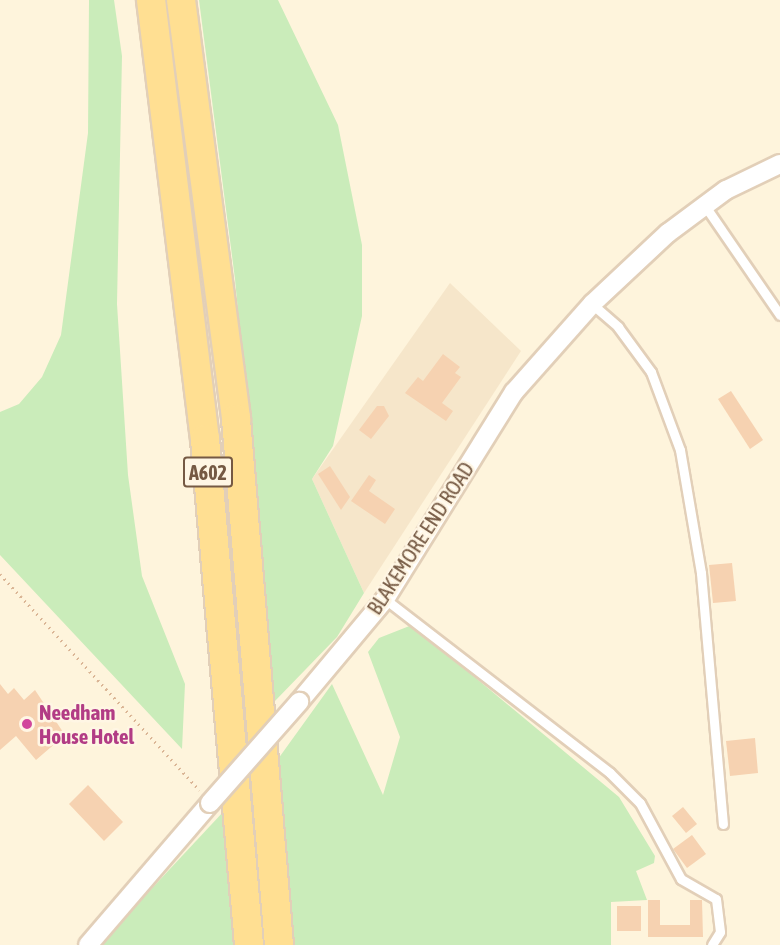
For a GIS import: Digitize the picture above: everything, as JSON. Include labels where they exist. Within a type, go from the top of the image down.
[{"type":"main road","name":"A602","points":[[150,0],[205,439],[249,945]]},
{"type":"main road","name":"A602","points":[[181,0],[236,420],[279,945]]},
{"type":"street","name":"BLAKEMORE END ROAD","points":[[88,945],[299,702],[385,599],[514,392],[592,304],[705,206],[780,164]]},
{"type":"lane","points":[[705,206],[780,315]]},
{"type":"lane","points":[[592,304],[618,327],[651,372],[680,450],[701,573],[723,824]]},
{"type":"lane","points":[[385,599],[610,773],[639,803],[681,879],[716,899],[720,932],[712,945]]},
{"type":"path","points":[[0,574],[210,803]]},
{"type":"shaded area","points":[[450,283],[521,351],[364,593],[312,479]]},
{"type":"green space","points":[[89,0],[114,0],[122,56],[117,304],[128,475],[142,576],[185,684],[182,749],[0,555],[0,412],[19,404],[42,377],[61,335],[88,133]]},
{"type":"green space","points":[[199,0],[278,0],[338,125],[362,245],[362,316],[333,446],[312,479],[364,593],[337,637],[274,702],[235,279]]},
{"type":"green space","points":[[412,625],[619,797],[655,856],[654,863],[636,871],[647,900],[611,902],[611,945],[287,945],[278,759],[332,684],[383,795],[400,737],[368,652],[379,638]]},
{"type":"green space","points":[[224,811],[236,945],[99,945]]},
{"type":"building","points":[[443,354],[460,367],[455,373],[461,377],[442,403],[453,411],[446,421],[405,393],[418,377],[423,381]]},
{"type":"building","points":[[731,391],[763,440],[750,449],[718,399]]},
{"type":"building","points":[[377,406],[384,406],[389,416],[371,439],[359,430]]},
{"type":"building","points":[[330,466],[350,497],[341,510],[318,474]]},
{"type":"building","points":[[369,475],[376,480],[369,491],[395,509],[385,524],[351,501]]},
{"type":"building","points":[[732,563],[736,601],[713,603],[709,565]]},
{"type":"building","name":"Needham House Hotel","points":[[0,684],[8,694],[14,688],[24,700],[35,690],[65,735],[36,760],[16,736],[0,750]]},
{"type":"building","points":[[755,738],[758,773],[730,776],[726,741]]},
{"type":"building","points":[[88,785],[123,822],[104,841],[69,804]]},
{"type":"building","points":[[683,807],[697,824],[686,833],[672,816]]},
{"type":"building","points":[[692,835],[706,854],[687,868],[673,849]]},
{"type":"building","points":[[648,900],[660,900],[660,925],[690,925],[690,900],[702,900],[703,937],[648,937]]},
{"type":"building","points":[[617,906],[641,906],[641,931],[617,931]]},
{"type":"place","name":"Needham House Hotel","points":[[27,724]]}]
